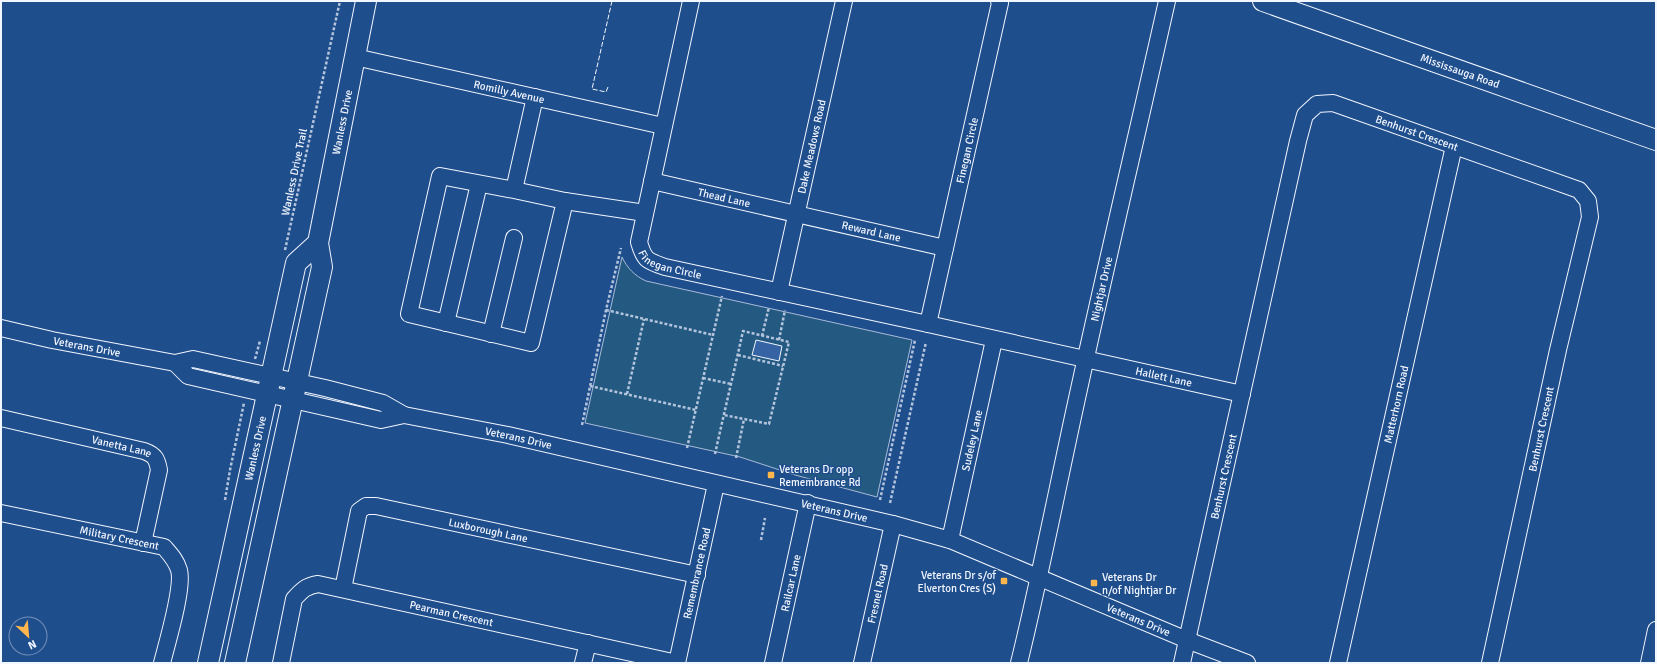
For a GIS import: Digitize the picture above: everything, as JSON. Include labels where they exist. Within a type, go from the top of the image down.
[{"type":"main road","name":"Wanless Drive","points":[[235,663],[322,268],[318,242],[366,1]]},
{"type":"main road","name":"Mississauga Road","points":[[1263,1],[1656,140]]},
{"type":"main road","name":"Wanless Drive","points":[[208,663],[296,263],[318,242]]},
{"type":"street","name":"Finegan Circle","points":[[691,1],[639,242],[642,254],[652,262],[665,267],[1086,360]]},
{"type":"street","name":"Dake Meadows Road","points":[[779,292],[844,1]]},
{"type":"street","name":"Finegan Circle","points":[[928,324],[1000,3],[999,1]]},
{"type":"street","name":"Nightjar Drive","points":[[1019,663],[1167,1]]},
{"type":"street","name":"Romilly Avenue","points":[[355,57],[663,126]]},
{"type":"street","points":[[514,190],[535,98]]},
{"type":"street","name":"Benhurst Crescent","points":[[1182,663],[1298,141],[1305,115],[1317,104],[1332,102],[1579,190],[1588,201],[1590,217],[1558,350],[1490,663]]},
{"type":"street","name":"Matterhorn Road","points":[[1338,663],[1454,146]]},
{"type":"street","points":[[565,201],[531,343],[409,314],[440,176],[565,201],[645,213]]},
{"type":"street","name":"Thead Lane","points":[[652,181],[796,214]]},
{"type":"street","points":[[446,323],[479,184]]},
{"type":"street","name":"Reward Lane","points":[[796,214],[946,248]]},
{"type":"street","points":[[491,334],[514,238]]},
{"type":"street","name":"Veterans Drive","points":[[1,328],[52,340],[174,363],[193,359],[269,385],[295,390],[381,420],[404,416],[508,435],[716,484],[808,503],[893,524],[950,540],[1187,640],[1247,663]]},
{"type":"street","name":"Sudeley Lane","points":[[950,540],[994,340]]},
{"type":"street","name":"Hallett Lane","points":[[1086,360],[1242,394]]},
{"type":"street","name":"Vanetta Lane","points":[[1,418],[144,451],[154,455],[159,470],[143,543]]},
{"type":"street","name":"Remembrance Road","points":[[677,663],[716,484]]},
{"type":"street","name":"Railcar Lane","points":[[773,663],[808,503]]},
{"type":"street","name":"Luxborough Lane","points":[[343,589],[359,511],[366,506],[697,576]]},
{"type":"street","name":"Military Crescent","points":[[1,513],[164,547],[173,557],[179,570],[180,584],[162,663]]},
{"type":"street","name":"Fresnel Road","points":[[862,663],[893,524]]},
{"type":"street","name":"Pearman Crescent","points":[[281,663],[294,599],[307,586],[318,584],[677,663]]},
{"type":"street","points":[[1649,663],[1656,630]]},
{"type":"street","points":[[583,663],[588,643]]},
{"type":"path","name":"Wanless Drive Trail","points":[[285,250],[340,1]]},
{"type":"path","points":[[582,425],[606,310],[621,248]]},
{"type":"path","points":[[687,448],[722,296]]},
{"type":"path","points":[[762,336],[769,306]]},
{"type":"path","points":[[606,310],[713,335]]},
{"type":"path","points":[[779,340],[785,310]]},
{"type":"path","points":[[627,394],[644,319]]},
{"type":"path","points":[[715,454],[743,331],[789,342],[769,424],[724,415]]},
{"type":"path","points":[[259,345],[261,339]]},
{"type":"path","points":[[880,500],[916,340]]},
{"type":"path","points":[[890,503],[926,342]]},
{"type":"path","points":[[738,355],[783,366]]},
{"type":"path","points":[[703,378],[731,384]]},
{"type":"path","points":[[590,386],[696,410]]},
{"type":"path","points":[[736,458],[744,419]]},
{"type":"path","points":[[761,540],[765,518]]},
{"type":"shaded area","points":[[622,257],[626,265],[638,277],[646,281],[912,340],[877,497],[795,475],[740,457],[585,423]]},
{"type":"building","points":[[756,340],[782,346],[779,361],[752,355]]},
{"type":"fence","points":[[608,87],[606,92],[592,89],[612,1]]},
{"type":"place","name":"Veterans Dr opp Remembrance Rd","points":[[771,475]]},
{"type":"place","name":"Veterans Dr s/of Elverton Cres (S)","points":[[1004,581]]},
{"type":"place","name":"Veterans Dr n/of Nightjar Dr","points":[[1094,583]]}]
